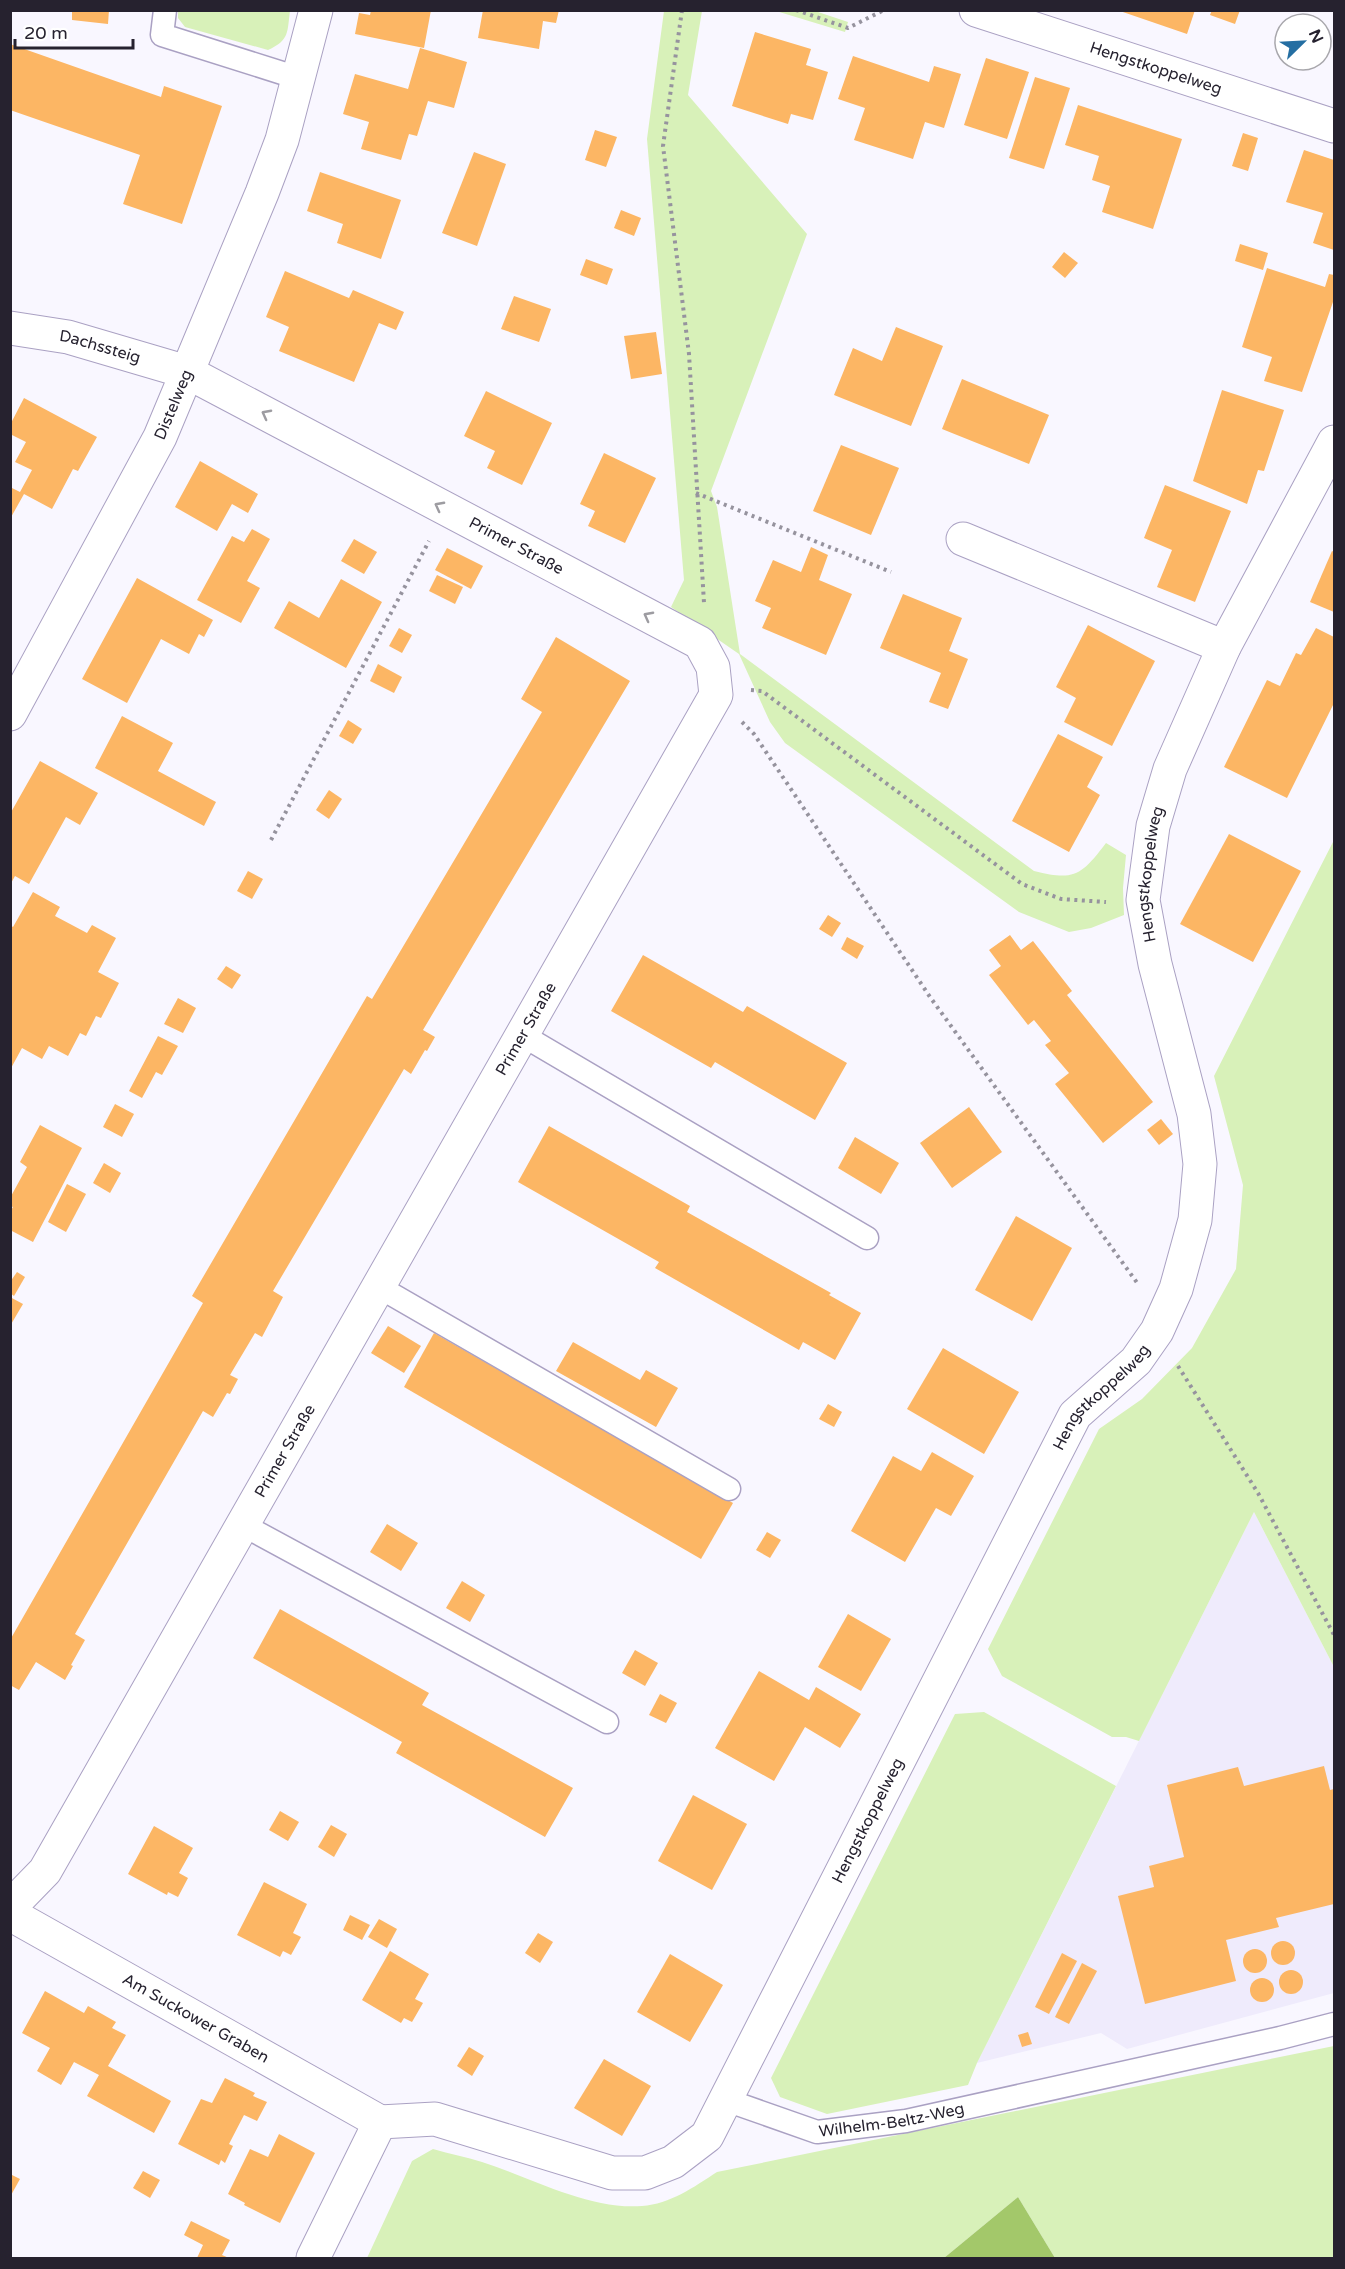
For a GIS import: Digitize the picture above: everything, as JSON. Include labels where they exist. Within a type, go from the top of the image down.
[{"type":"street","name":"Distelweg","points":[[10,714],[160,437],[262,194],[282,140],[316,10]]},
{"type":"street","name":"Hengstkoppelweg","points":[[976,10],[1335,126]]},
{"type":"street","name":"Dachssteig","points":[[10,328],[68,337],[187,372]]},
{"type":"street","name":"Primer Straße","points":[[187,372],[700,644]]},
{"type":"street","name":"Hengstkoppelweg","points":[[726,2100],[1074,1414],[1111,1385],[1136,1361],[1157,1331],[1176,1289],[1195,1220],[1200,1164],[1194,1114],[1155,964],[1143,900],[1153,826],[1170,770],[1224,647],[1335,442]]},
{"type":"street","points":[[963,539],[1224,647]]},
{"type":"street","points":[[700,644],[713,667],[716,695]]},
{"type":"street","name":"Primer Straße","points":[[10,1907],[45,1871],[716,695]]},
{"type":"street","name":"Am Suckower Graben","points":[[10,1914],[380,2122]]},
{"type":"street","points":[[313,2259],[380,2122],[435,2119],[612,2174],[645,2173],[674,2162],[707,2136],[726,2100]]},
{"type":"lane","points":[[165,10],[162,35],[298,78]]},
{"type":"lane","points":[[522,1035],[867,1238]]},
{"type":"lane","points":[[379,1287],[729,1489]]},
{"type":"lane","points":[[243,1525],[607,1722]]},
{"type":"lane","name":"Wilhelm-Beltz-Weg","points":[[726,2100],[818,2132],[906,2121],[1335,2024]]},
{"type":"path","points":[[682,10],[663,146],[689,354],[705,611],[700,644]]},
{"type":"path","points":[[796,10],[848,28],[884,10]]},
{"type":"path","points":[[696,493],[891,572]]},
{"type":"path","points":[[271,840],[446,510]]},
{"type":"path","points":[[1143,900],[1102,902],[1061,899],[1022,884],[762,691],[738,688],[716,695],[754,734],[930,997],[1147,1297],[1157,1331],[1258,1493],[1335,1635]]},
{"type":"shaded area","points":[[1254,1512],[1334,1667],[1334,1993],[1127,2049],[1101,2033],[977,2063]]},
{"type":"green space","points":[[178,10],[290,11],[288,30],[284,39],[268,50],[185,27],[178,18]]},
{"type":"green space","points":[[664,11],[702,11],[688,95],[807,234],[711,491],[717,507],[740,654],[1034,871],[1059,875],[1076,873],[1090,863],[1106,843],[1126,855],[1123,888],[1124,915],[1091,928],[1069,932],[1019,912],[785,743],[770,722],[739,654],[671,607],[684,580],[647,139]]},
{"type":"green space","points":[[776,11],[815,11],[848,22],[845,32]]},
{"type":"green space","points":[[1334,840],[1334,1667],[1254,1512],[1139,1741],[1126,1737],[1112,1737],[1002,1676],[988,1649],[1099,1429],[1142,1399],[1192,1348],[1236,1269],[1243,1185],[1214,1076]]},
{"type":"green space","points":[[984,1712],[1116,1786],[968,2085],[827,2114],[780,2097],[771,2078],[955,1714]]},
{"type":"green space","points":[[1334,2046],[1334,2258],[1055,2258],[1018,2197],[944,2258],[367,2258],[412,2161],[433,2149],[482,2162],[581,2198],[622,2206],[652,2205],[691,2189],[717,2172]]},
{"type":"green space","points":[[1018,2197],[1055,2258],[944,2258]]},
{"type":"building","points":[[72,10],[109,10],[108,24],[72,20]]},
{"type":"building","points":[[371,10],[431,10],[424,48],[355,34],[359,13],[370,15]]},
{"type":"building","points":[[483,10],[559,10],[556,23],[543,21],[539,49],[478,38]]},
{"type":"building","points":[[1117,10],[1195,10],[1187,34]]},
{"type":"building","points":[[1212,10],[1240,10],[1235,24],[1210,15]]},
{"type":"building","points":[[755,32],[811,49],[806,65],[828,72],[813,120],[791,114],[788,124],[732,106]]},
{"type":"building","points":[[10,44],[161,97],[164,86],[222,106],[182,224],[123,204],[140,155],[10,110]]},
{"type":"building","points":[[420,48],[467,62],[454,108],[428,101],[417,136],[409,134],[401,160],[361,149],[369,122],[343,114],[355,74],[408,89]]},
{"type":"building","points":[[853,56],[929,82],[934,66],[961,74],[944,128],[925,122],[913,159],[854,140],[865,108],[838,99]]},
{"type":"building","points":[[986,58],[1029,72],[1007,139],[964,125]]},
{"type":"building","points":[[1035,77],[1070,88],[1044,169],[1009,158]]},
{"type":"building","points":[[1078,105],[1182,139],[1153,229],[1102,212],[1110,186],[1092,180],[1099,156],[1065,145]]},
{"type":"building","points":[[595,130],[617,137],[606,167],[585,160]]},
{"type":"building","points":[[1243,133],[1258,138],[1248,171],[1232,166]]},
{"type":"building","points":[[1304,150],[1334,160],[1334,250],[1313,243],[1323,213],[1286,202]]},
{"type":"building","points":[[474,152],[506,164],[477,246],[442,233]]},
{"type":"building","points":[[320,172],[401,200],[381,259],[337,243],[343,224],[307,211]]},
{"type":"building","points":[[621,210],[641,218],[634,236],[614,228]]},
{"type":"building","points":[[1240,244],[1268,253],[1263,270],[1235,261]]},
{"type":"building","points":[[1064,252],[1078,263],[1065,278],[1052,267]]},
{"type":"building","points":[[586,259],[613,269],[607,285],[580,275]]},
{"type":"building","points":[[1267,268],[1325,287],[1329,274],[1334,275],[1334,299],[1302,392],[1264,381],[1272,357],[1242,347]]},
{"type":"building","points":[[285,271],[349,298],[353,290],[404,312],[396,330],[379,323],[354,382],[279,351],[289,327],[266,317]]},
{"type":"building","points":[[514,296],[551,309],[539,342],[501,329]]},
{"type":"building","points":[[896,327],[943,346],[911,426],[834,395],[853,348],[882,361]]},
{"type":"building","points":[[656,332],[662,374],[631,379],[624,336]]},
{"type":"building","points":[[962,379],[1049,415],[1029,464],[942,429]]},
{"type":"building","points":[[1222,390],[1284,410],[1264,471],[1258,470],[1247,504],[1193,481]]},
{"type":"building","points":[[486,391],[552,423],[522,485],[487,468],[495,451],[464,436]]},
{"type":"building","points":[[24,398],[97,437],[78,471],[73,469],[52,509],[24,494],[10,519],[10,487],[20,492],[32,470],[15,462],[26,442],[10,434],[10,425]]},
{"type":"building","points":[[841,445],[899,468],[871,535],[813,511]]},
{"type":"building","points":[[604,453],[656,478],[625,543],[588,526],[595,511],[580,504]]},
{"type":"building","points":[[200,461],[258,494],[248,513],[232,504],[217,531],[175,507]]},
{"type":"building","points":[[1165,485],[1231,511],[1195,602],[1157,587],[1172,550],[1144,538]]},
{"type":"building","points":[[252,529],[270,539],[247,581],[260,588],[241,623],[197,600],[232,536],[244,542]]},
{"type":"building","points":[[354,539],[377,552],[364,574],[341,561]]},
{"type":"building","points":[[811,547],[828,555],[819,580],[852,594],[826,655],[762,628],[771,608],[755,601],[773,560],[801,572]]},
{"type":"building","points":[[447,548],[483,566],[471,589],[435,570]]},
{"type":"building","points":[[1332,551],[1334,552],[1334,612],[1310,602]]},
{"type":"building","points":[[437,575],[463,587],[455,604],[429,591]]},
{"type":"building","points":[[137,578],[213,620],[204,637],[199,634],[189,654],[161,639],[127,703],[82,679]]},
{"type":"building","points":[[341,579],[382,602],[346,668],[274,628],[289,601],[319,618]]},
{"type":"building","points":[[903,594],[962,618],[949,651],[968,659],[948,709],[929,702],[941,673],[880,648]]},
{"type":"building","points":[[1088,625],[1155,661],[1112,746],[1064,722],[1076,698],[1056,687]]},
{"type":"building","points":[[399,628],[412,635],[402,653],[389,646]]},
{"type":"building","points":[[1316,628],[1334,637],[1334,703],[1287,798],[1224,767],[1267,680],[1280,686],[1296,653],[1301,655]]},
{"type":"building","points":[[556,637],[630,681],[423,1030],[435,1037],[427,1051],[425,1050],[411,1074],[404,1069],[273,1291],[283,1297],[262,1337],[255,1333],[230,1375],[238,1379],[230,1394],[227,1393],[213,1417],[203,1411],[75,1634],[85,1640],[65,1680],[36,1662],[19,1690],[10,1685],[10,1640],[203,1303],[192,1296],[367,996],[372,999],[542,712],[521,699]]},
{"type":"building","points":[[378,664],[402,677],[394,693],[370,681]]},
{"type":"building","points":[[122,716],[173,743],[158,771],[216,802],[204,826],[95,768]]},
{"type":"building","points":[[348,720],[362,729],[353,744],[339,736]]},
{"type":"building","points":[[1058,734],[1103,757],[1087,787],[1100,795],[1069,852],[1012,821]]},
{"type":"building","points":[[40,761],[98,793],[80,825],[66,817],[29,884],[15,876],[10,885],[10,814]]},
{"type":"building","points":[[329,790],[342,799],[329,819],[316,810]]},
{"type":"building","points":[[1229,834],[1301,871],[1253,962],[1180,924]]},
{"type":"building","points":[[248,871],[263,879],[252,899],[237,891]]},
{"type":"building","points":[[33,892],[60,907],[55,916],[87,933],[92,925],[116,938],[98,972],[119,983],[101,1018],[96,1016],[86,1036],[80,1033],[68,1056],[49,1046],[42,1059],[22,1048],[10,1070],[10,962],[12,958],[10,957],[10,925],[13,927]]},
{"type":"building","points":[[828,915],[841,923],[832,937],[819,929]]},
{"type":"building","points":[[1010,935],[1021,950],[1033,941],[1072,991],[1067,995],[1153,1102],[1103,1143],[1055,1084],[1069,1073],[1045,1045],[1051,1041],[1034,1020],[1028,1025],[989,975],[1001,966],[989,950]]},
{"type":"building","points":[[847,937],[864,946],[857,959],[841,949]]},
{"type":"building","points":[[643,955],[743,1012],[747,1006],[847,1063],[815,1120],[715,1062],[711,1068],[611,1011]]},
{"type":"building","points":[[226,966],[241,975],[232,989],[217,979]]},
{"type":"building","points":[[178,998],[196,1008],[183,1033],[164,1024]]},
{"type":"building","points":[[158,1036],[178,1046],[162,1075],[156,1072],[142,1098],[129,1091]]},
{"type":"building","points":[[115,1104],[134,1114],[122,1137],[103,1127]]},
{"type":"building","points":[[969,1107],[1002,1152],[952,1188],[920,1143]]},
{"type":"building","points":[[1161,1119],[1173,1134],[1159,1145],[1147,1130]]},
{"type":"building","points":[[40,1125],[82,1148],[33,1242],[10,1230],[10,1212],[13,1207],[10,1206],[10,1198],[27,1167],[20,1162]]},
{"type":"building","points":[[549,1126],[690,1206],[687,1212],[831,1293],[829,1295],[861,1313],[835,1360],[803,1342],[799,1350],[655,1268],[659,1262],[518,1182]]},
{"type":"building","points":[[855,1137],[899,1163],[881,1194],[838,1168]]},
{"type":"building","points":[[104,1163],[121,1173],[110,1193],[93,1183]]},
{"type":"building","points":[[67,1184],[86,1194],[66,1232],[48,1222]]},
{"type":"building","points":[[1016,1216],[1072,1248],[1032,1321],[975,1290]]},
{"type":"building","points":[[17,1272],[25,1277],[14,1296],[10,1293],[10,1282]]},
{"type":"building","points":[[10,1297],[23,1304],[10,1326]]},
{"type":"building","points":[[388,1326],[421,1346],[404,1373],[371,1353]]},
{"type":"building","points":[[434,1333],[733,1503],[701,1559],[404,1387]]},
{"type":"building","points":[[573,1342],[640,1380],[646,1370],[678,1388],[656,1427],[556,1371]]},
{"type":"building","points":[[943,1348],[1019,1392],[984,1454],[907,1409]]},
{"type":"building","points":[[828,1404],[842,1412],[834,1427],[819,1419]]},
{"type":"building","points":[[932,1452],[974,1476],[951,1516],[936,1508],[905,1562],[851,1531],[893,1456],[921,1471]]},
{"type":"building","points":[[387,1524],[418,1543],[401,1571],[370,1552]]},
{"type":"building","points":[[767,1532],[781,1540],[770,1558],[756,1550]]},
{"type":"building","points":[[462,1581],[485,1595],[470,1622],[446,1608]]},
{"type":"building","points":[[280,1609],[429,1693],[422,1705],[573,1788],[545,1837],[396,1753],[402,1742],[253,1658]]},
{"type":"building","points":[[848,1614],[891,1639],[861,1691],[818,1667]]},
{"type":"building","points":[[635,1650],[658,1663],[645,1686],[622,1673]]},
{"type":"building","points":[[759,1671],[809,1700],[816,1687],[861,1714],[840,1748],[805,1727],[774,1781],[715,1748]]},
{"type":"building","points":[[660,1694],[677,1703],[666,1723],[649,1715]]},
{"type":"building","points":[[1324,1766],[1330,1790],[1334,1789],[1334,1904],[1276,1918],[1279,1927],[1226,1940],[1236,1981],[1145,2004],[1118,1896],[1154,1887],[1149,1866],[1184,1857],[1167,1785],[1238,1767],[1244,1786]]},
{"type":"building","points":[[693,1795],[747,1824],[712,1890],[658,1861]]},
{"type":"building","points":[[280,1811],[299,1822],[288,1841],[269,1830]]},
{"type":"building","points":[[331,1825],[347,1834],[334,1857],[318,1847]]},
{"type":"building","points":[[154,1826],[193,1848],[179,1873],[188,1878],[178,1897],[168,1892],[167,1895],[128,1874]]},
{"type":"building","points":[[264,1882],[307,1904],[293,1933],[301,1937],[291,1955],[283,1951],[280,1957],[237,1935]]},
{"type":"building","points":[[350,1915],[370,1925],[362,1940],[343,1930]]},
{"type":"building","points":[[379,1919],[397,1929],[387,1948],[368,1937]]},
{"type":"building","points":[[538,1933],[553,1942],[540,1963],[525,1953]]},
{"type":"building","points":[[1283,1941],[1292,1944],[1295,1953],[1292,1962],[1283,1965],[1274,1962],[1271,1953],[1274,1944]]},
{"type":"building","points":[[1255,1949],[1264,1952],[1267,1961],[1264,1970],[1255,1973],[1246,1970],[1243,1961],[1246,1952]]},
{"type":"building","points":[[390,1951],[429,1974],[415,1999],[423,2003],[412,2022],[404,2018],[401,2023],[362,2000]]},
{"type":"building","points":[[1062,1953],[1077,1961],[1049,2014],[1035,2007]]},
{"type":"building","points":[[670,1954],[723,1985],[690,2042],[637,2012]]},
{"type":"building","points":[[1082,1963],[1097,1971],[1069,2024],[1055,2017]]},
{"type":"building","points":[[1291,1970],[1300,1973],[1303,1982],[1300,1991],[1291,1994],[1282,1991],[1279,1982],[1282,1973]]},
{"type":"building","points":[[1262,1978],[1271,1981],[1274,1990],[1271,1999],[1262,2002],[1253,1999],[1250,1990],[1253,1981]]},
{"type":"building","points":[[45,1991],[84,2013],[88,2006],[116,2022],[112,2028],[126,2035],[108,2066],[171,2101],[154,2133],[87,2096],[99,2075],[74,2062],[61,2085],[37,2071],[50,2048],[22,2033]]},
{"type":"building","points":[[1028,2032],[1032,2044],[1022,2047],[1018,2035]]},
{"type":"building","points":[[469,2047],[484,2056],[472,2076],[457,2066]]},
{"type":"building","points":[[604,2059],[651,2086],[622,2136],[574,2108]]},
{"type":"building","points":[[225,2078],[255,2093],[253,2096],[267,2102],[257,2121],[244,2115],[229,2144],[233,2146],[225,2163],[221,2160],[219,2165],[178,2144],[201,2099],[212,2103]]},
{"type":"building","points":[[279,2134],[315,2153],[280,2223],[244,2205],[245,2203],[228,2194],[250,2149],[268,2157]]},
{"type":"building","points":[[143,2171],[160,2180],[150,2198],[133,2188]]},
{"type":"building","points":[[10,2174],[20,2179],[10,2197]]},
{"type":"building","points":[[191,2221],[230,2240],[222,2255],[229,2258],[197,2258],[203,2245],[184,2235]]}]
